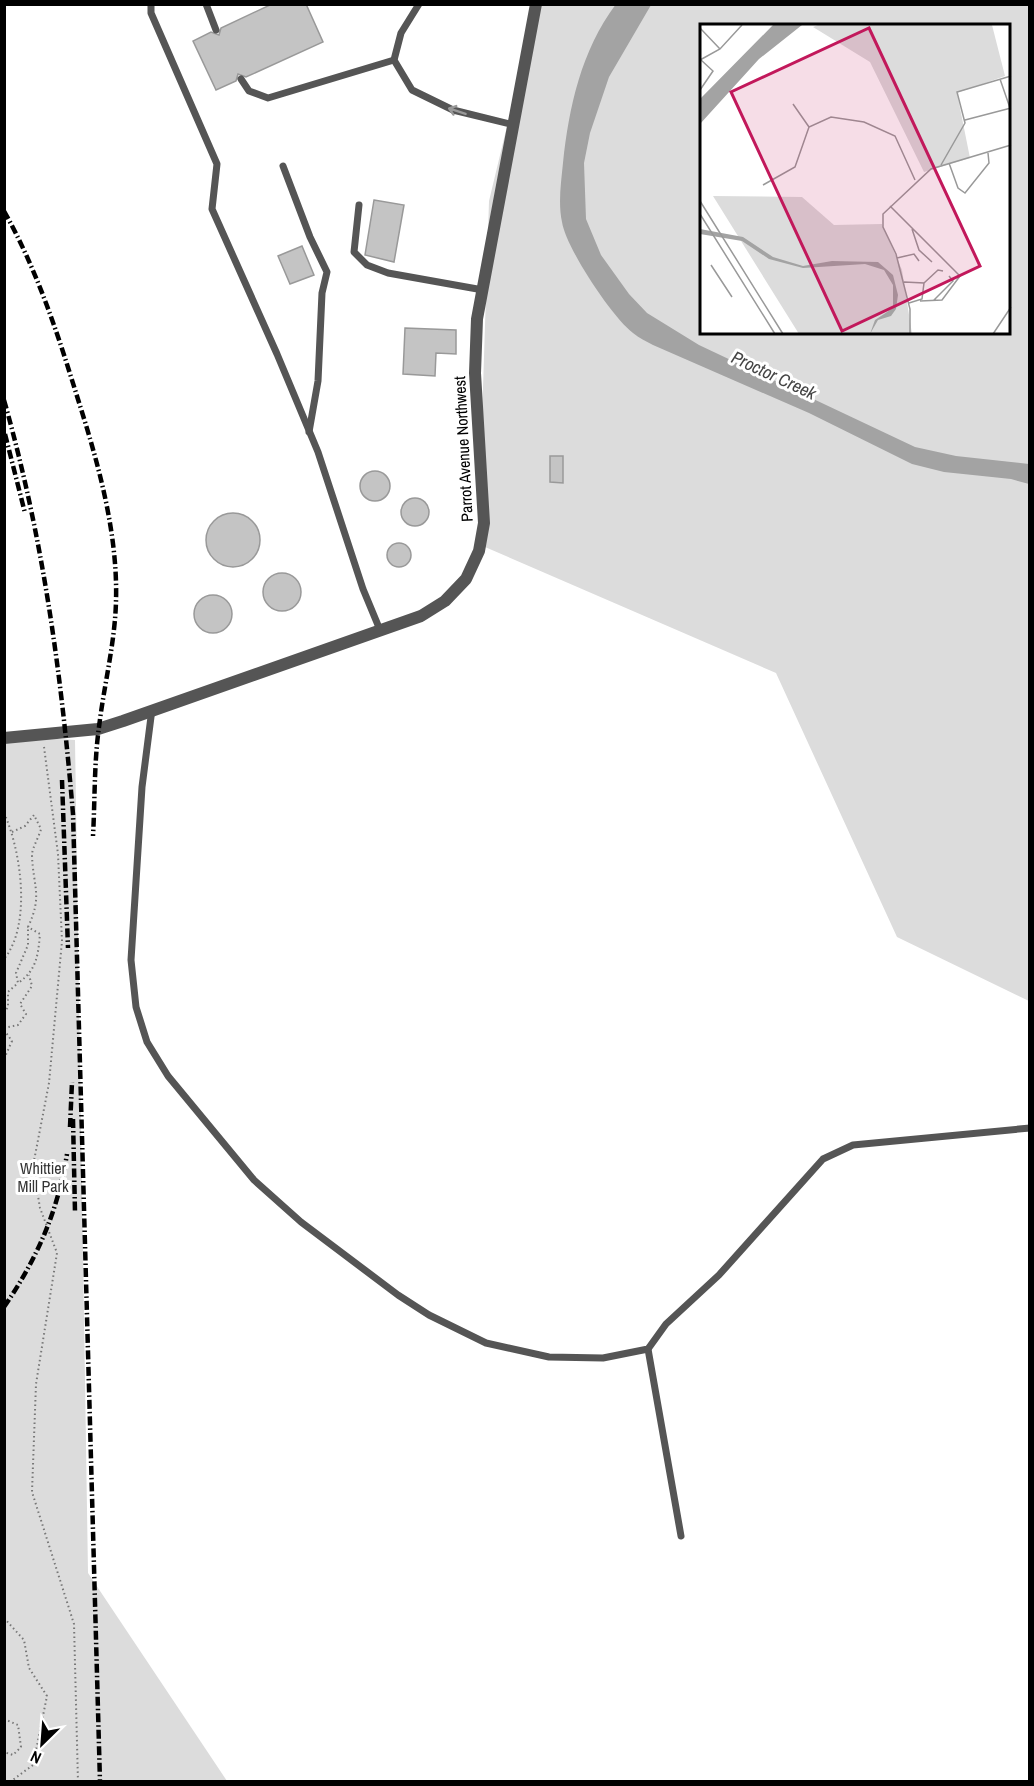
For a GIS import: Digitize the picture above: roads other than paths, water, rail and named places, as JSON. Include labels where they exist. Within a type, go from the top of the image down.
[{"type":"street","name":"Parrot Avenue Northwest","points":[[4,738],[98,729],[421,616],[446,601],[466,579],[479,551],[484,523],[475,373],[477,319],[536,4]]},
{"type":"lane","points":[[151,4],[151,13],[217,164],[212,209],[309,432],[363,589],[380,630]]},
{"type":"lane","points":[[206,4],[216,30]]},
{"type":"lane","points":[[419,4],[401,33],[394,60],[412,90],[453,110],[514,125]]},
{"type":"lane","points":[[241,79],[249,91],[268,98],[394,60]]},
{"type":"lane","points":[[283,166],[310,237],[327,272],[322,293],[318,381],[309,432]]},
{"type":"lane","points":[[359,205],[354,252],[367,265],[388,273],[483,290]]},
{"type":"lane","points":[[152,709],[142,787],[131,960],[136,1008],[147,1042],[168,1076],[254,1180],[301,1222],[398,1295],[429,1315],[486,1343],[549,1357],[603,1359],[648,1348],[666,1324],[719,1275],[824,1159],[853,1145],[1029,1128]]},
{"type":"lane","points":[[648,1348],[681,1536]]},
{"type":"railway","points":[[4,211],[36,277],[61,346],[98,469],[114,548],[115,617],[97,741],[93,836]]},
{"type":"railway","points":[[4,400],[30,503],[49,605],[63,708],[73,814],[100,1782]]},
{"type":"railway","points":[[5,434],[25,513]]},
{"type":"railway","points":[[62,780],[68,948]]},
{"type":"railway","points":[[70,1127],[72,1082]]},
{"type":"railway","points":[[73,1119],[75,1212]]},
{"type":"railway","points":[[4,1307],[36,1253],[52,1215],[67,1154]]},
{"type":"water label","name":"Proctor Creek","points":[[774,375]]},
{"type":"park label","name":"Whittier Mill Park","points":[[43,1177]]}]
